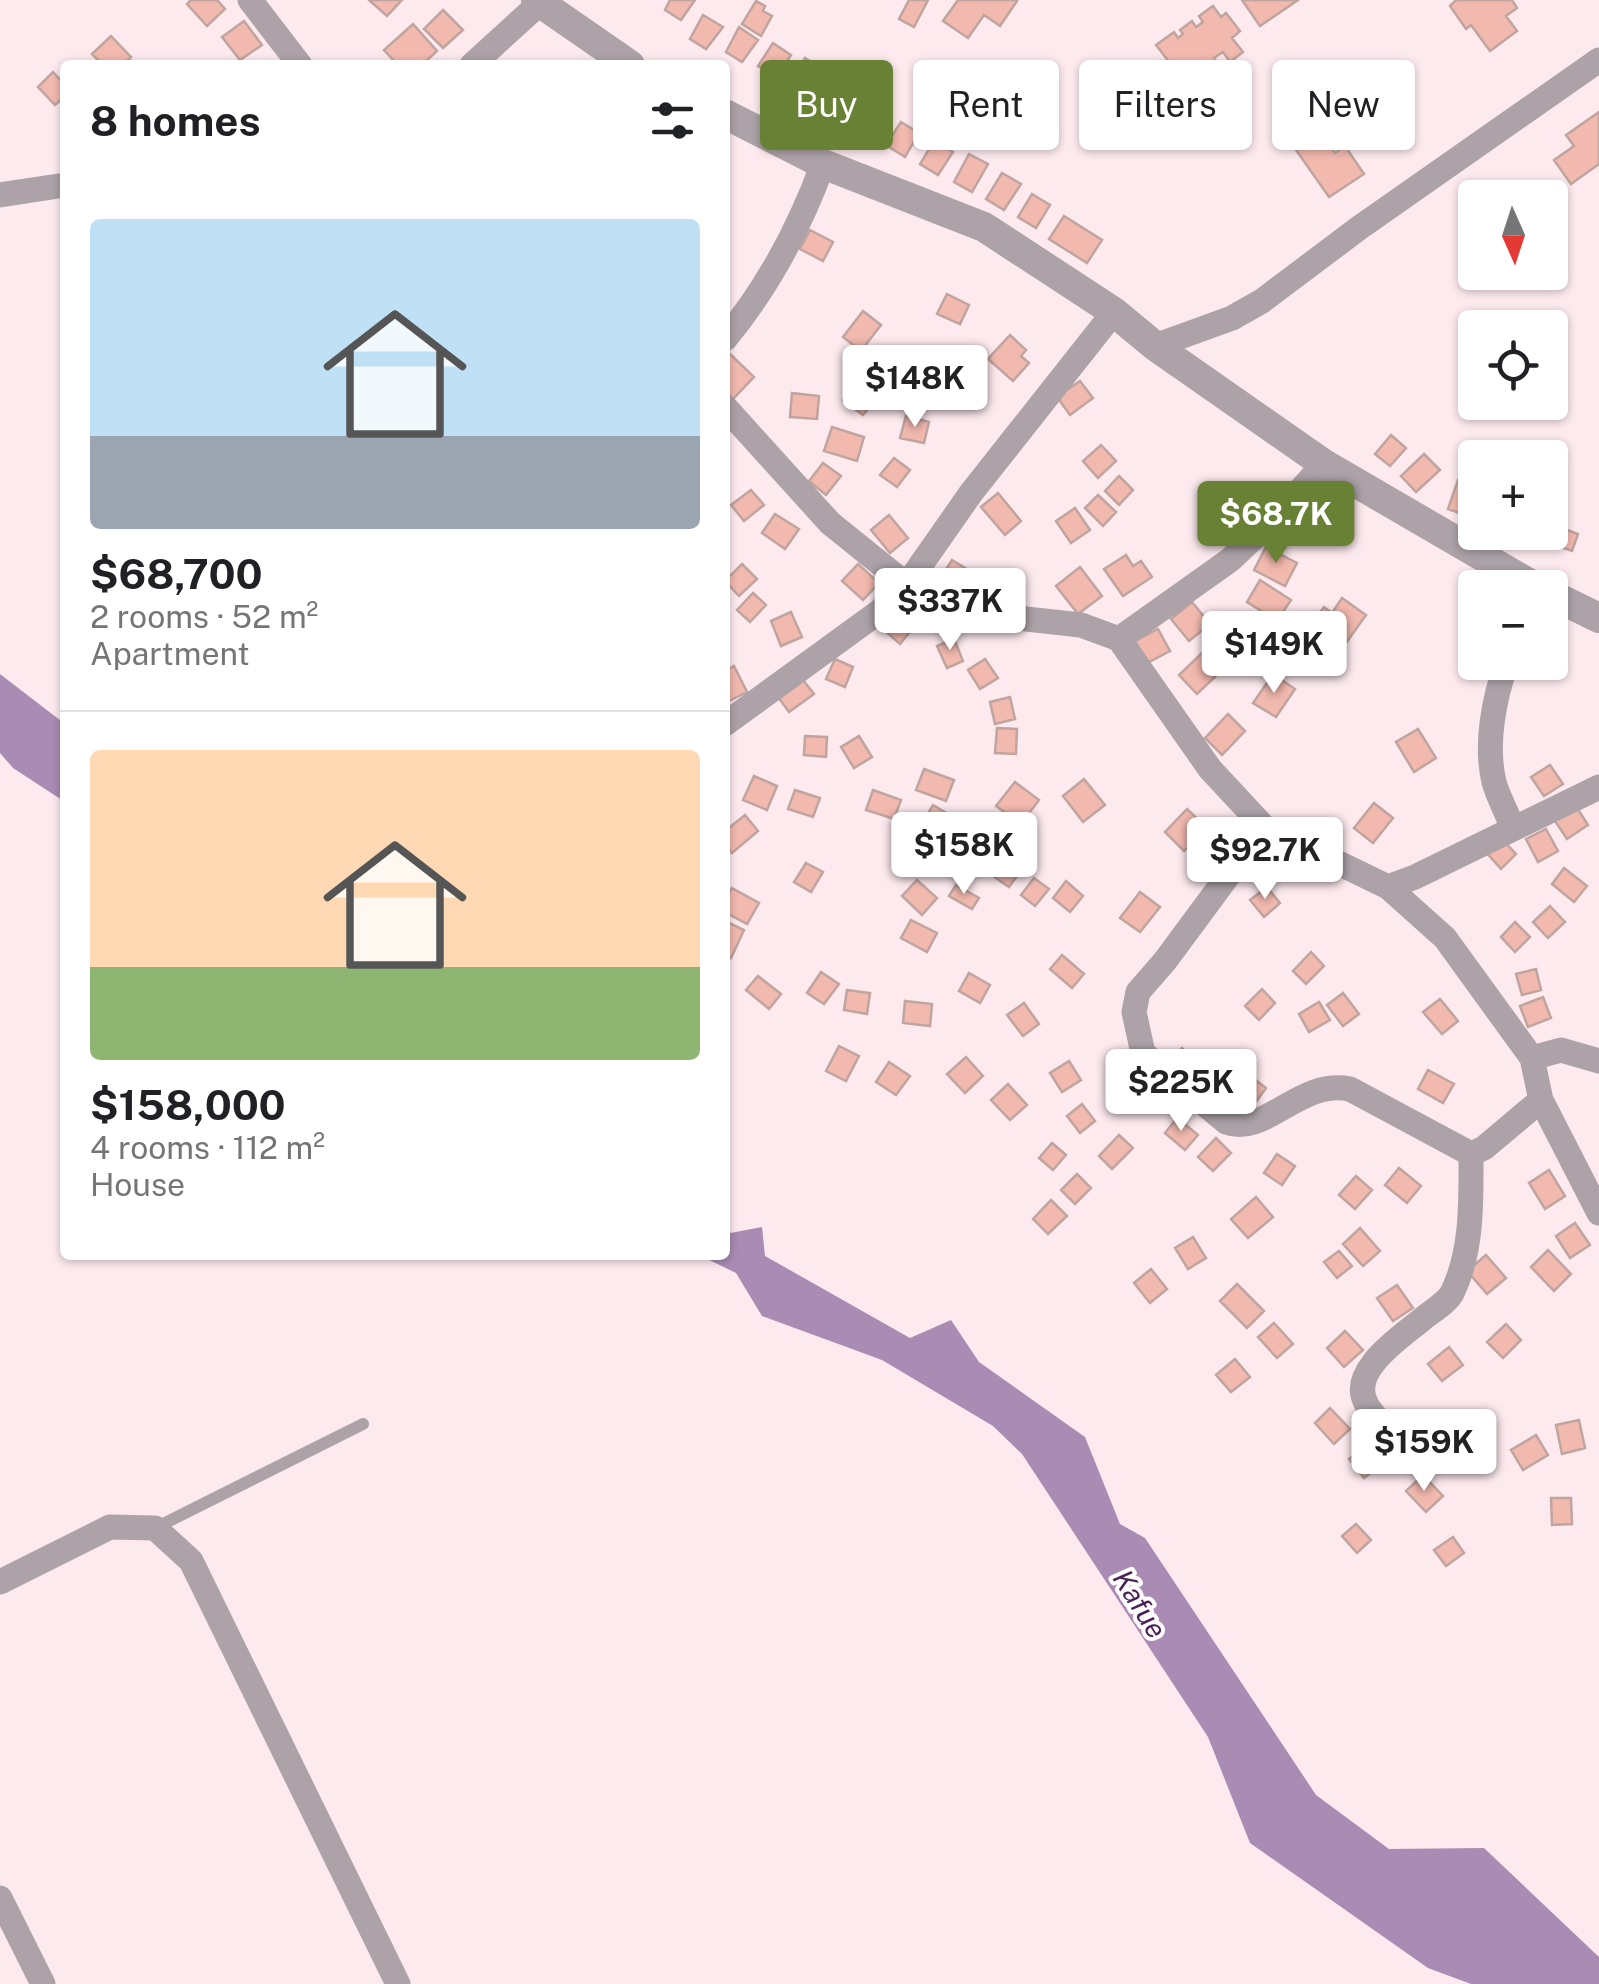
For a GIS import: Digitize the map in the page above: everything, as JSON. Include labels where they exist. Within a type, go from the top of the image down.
[{"type":"street","points":[[250,0],[296,60]]},
{"type":"street","points":[[477,60],[538,2],[623,60]]},
{"type":"street","points":[[1154,346],[1232,318],[1262,301],[1599,60]]},
{"type":"street","points":[[730,117],[823,164],[984,227],[1114,312],[1154,346],[1324,464],[1508,570]]},
{"type":"street","points":[[730,332],[784,258],[804,218],[823,164]]},
{"type":"street","points":[[0,195],[60,187]]},
{"type":"street","points":[[730,720],[880,611],[906,586],[971,493],[1114,312]]},
{"type":"street","points":[[730,413],[830,523],[928,602],[952,611],[1081,625],[1119,639],[1210,768],[1264,827],[1388,886],[1445,938],[1532,1058],[1541,1100],[1599,1213]]},
{"type":"street","points":[[1119,639],[1230,560],[1324,464]]},
{"type":"street","points":[[1568,603],[1599,618]]},
{"type":"street","points":[[1501,680],[1491,735],[1494,780],[1512,827]]},
{"type":"street","points":[[1388,886],[1460,856],[1599,787]]},
{"type":"street","points":[[1264,827],[1165,962],[1138,992],[1134,1012],[1143,1053],[1234,1126],[1257,1122],[1330,1085],[1350,1090],[1472,1154]]},
{"type":"street","points":[[1532,1058],[1560,1050],[1599,1062]]},
{"type":"street","points":[[1472,1154],[1541,1100]]},
{"type":"street","points":[[1418,1453],[1368,1408],[1360,1391],[1363,1377],[1376,1361],[1452,1294],[1465,1253],[1472,1154]]},
{"type":"street","points":[[0,1582],[110,1526],[155,1528],[191,1561],[398,1984]]},
{"type":"street","points":[[0,1898],[43,1984]]},
{"type":"lane","points":[[155,1528],[363,1424]]},
{"type":"water","points":[[0,674],[60,720],[60,799],[13,768],[0,753]]},
{"type":"water","name":"Kafue","points":[[762,1227],[765,1256],[910,1338],[951,1320],[979,1362],[1085,1437],[1120,1524],[1145,1538],[1316,1795],[1389,1849],[1484,1848],[1599,1957],[1599,1984],[1471,1984],[1428,1968],[1250,1843],[1208,1737],[1022,1454],[993,1426],[882,1360],[762,1316],[736,1273],[709,1260],[730,1260],[730,1233]]},
{"type":"building","points":[[191,0],[217,0],[225,9],[207,26],[187,4]]},
{"type":"building","points":[[369,0],[402,0],[387,16]]},
{"type":"building","points":[[670,0],[695,0],[681,20],[665,10]]},
{"type":"building","points":[[909,0],[928,0],[914,27],[899,19]]},
{"type":"building","points":[[958,0],[1017,1],[1000,26],[984,15],[968,38],[943,21]]},
{"type":"building","points":[[1242,0],[1298,0],[1260,26]]},
{"type":"building","points":[[1456,0],[1512,0],[1517,8],[1506,16],[1517,31],[1490,51],[1471,25],[1466,29],[1450,6]]},
{"type":"building","points":[[756,1],[772,16],[761,36],[742,24]]},
{"type":"building","points":[[1213,6],[1221,17],[1226,13],[1240,31],[1232,38],[1243,52],[1233,60],[1223,52],[1216,60],[1168,60],[1156,45],[1174,32],[1178,38],[1183,34],[1180,30],[1192,21],[1196,27],[1203,22],[1199,16]]},
{"type":"building","points":[[443,10],[463,30],[443,48],[424,29]]},
{"type":"building","points":[[703,15],[723,27],[706,49],[690,39]]},
{"type":"building","points":[[244,21],[262,45],[240,60],[222,37]]},
{"type":"building","points":[[413,24],[437,51],[427,60],[393,60],[384,50]]},
{"type":"building","points":[[739,27],[758,40],[742,62],[726,52]]},
{"type":"building","points":[[111,36],[131,57],[98,60],[92,54]]},
{"type":"building","points":[[773,43],[791,55],[788,60],[762,60]]},
{"type":"building","points":[[53,72],[60,80],[60,100],[55,105],[38,87]]},
{"type":"building","points":[[1599,112],[1599,164],[1571,184],[1554,160],[1574,146],[1566,135]]},
{"type":"building","points":[[901,122],[913,129],[913,143],[905,157],[893,149],[893,134]]},
{"type":"building","points":[[929,150],[953,152],[938,175],[920,164]]},
{"type":"building","points":[[1296,150],[1348,150],[1364,174],[1329,197]]},
{"type":"building","points":[[969,154],[988,164],[972,192],[954,182]]},
{"type":"building","points":[[1002,173],[1021,184],[1004,210],[986,199]]},
{"type":"building","points":[[1032,194],[1050,205],[1036,228],[1018,217]]},
{"type":"building","points":[[1064,216],[1102,240],[1087,263],[1049,239]]},
{"type":"building","points":[[810,230],[833,242],[823,261],[800,249]]},
{"type":"building","points":[[947,294],[969,305],[960,324],[937,314]]},
{"type":"building","points":[[863,311],[881,325],[861,351],[843,337]]},
{"type":"building","points":[[1010,335],[1026,350],[1021,356],[1029,363],[1013,381],[988,359]]},
{"type":"building","points":[[923,348],[958,372],[941,398],[906,373]]},
{"type":"building","points":[[730,354],[754,377],[733,399],[730,396]]},
{"type":"building","points":[[1080,381],[1093,398],[1070,415],[1057,397]]},
{"type":"building","points":[[856,383],[877,398],[863,415],[843,400]]},
{"type":"building","points":[[792,393],[819,396],[817,419],[790,417]]},
{"type":"building","points":[[906,416],[929,422],[924,443],[900,438]]},
{"type":"building","points":[[832,427],[864,437],[857,461],[824,451]]},
{"type":"building","points":[[1391,435],[1406,448],[1390,466],[1375,454]]},
{"type":"building","points":[[1101,445],[1116,461],[1098,478],[1083,461]]},
{"type":"building","points":[[1424,454],[1440,470],[1416,492],[1401,476]]},
{"type":"building","points":[[894,458],[910,470],[897,487],[880,475]]},
{"type":"building","points":[[823,463],[841,476],[826,495],[809,481]]},
{"type":"building","points":[[1119,476],[1133,490],[1119,505],[1105,491]]},
{"type":"building","points":[[1458,480],[1458,512],[1448,509]]},
{"type":"building","points":[[751,490],[764,505],[744,521],[731,505]]},
{"type":"building","points":[[998,493],[1021,521],[1005,535],[981,507]]},
{"type":"building","points":[[1098,495],[1116,512],[1103,526],[1085,508]]},
{"type":"building","points":[[1075,508],[1090,530],[1071,543],[1056,521]]},
{"type":"building","points":[[775,514],[799,529],[785,549],[762,533]]},
{"type":"building","points":[[889,515],[908,538],[890,553],[871,530]]},
{"type":"building","points":[[1568,530],[1578,534],[1572,551],[1568,550]]},
{"type":"building","points":[[1266,547],[1297,563],[1285,586],[1254,570]]},
{"type":"building","points":[[1126,555],[1133,566],[1141,561],[1152,577],[1123,596],[1104,569]]},
{"type":"building","points":[[952,560],[978,576],[966,596],[940,579]]},
{"type":"building","points":[[742,564],[757,579],[739,596],[730,586],[730,576]]},
{"type":"building","points":[[858,564],[879,583],[863,600],[842,581]]},
{"type":"building","points":[[1080,567],[1102,596],[1078,614],[1056,586]]},
{"type":"building","points":[[1260,580],[1291,600],[1277,621],[1247,602]]},
{"type":"building","points":[[753,593],[766,605],[750,622],[737,610]]},
{"type":"building","points":[[1342,598],[1366,615],[1346,643],[1314,621],[1324,607],[1332,613]]},
{"type":"building","points":[[1192,602],[1210,624],[1189,641],[1171,619]]},
{"type":"building","points":[[791,612],[802,637],[781,646],[771,621]]},
{"type":"building","points":[[896,614],[913,628],[900,644],[883,629]]},
{"type":"building","points":[[1229,619],[1249,632],[1232,656],[1213,643]]},
{"type":"building","points":[[1158,629],[1170,651],[1147,663],[1135,641]]},
{"type":"building","points":[[1313,637],[1332,653],[1315,672],[1297,656]]},
{"type":"building","points":[[954,639],[963,661],[947,668],[937,646]]},
{"type":"building","points":[[1202,653],[1220,672],[1197,694],[1179,675]]},
{"type":"building","points":[[835,659],[853,667],[845,687],[826,679]]},
{"type":"building","points":[[985,659],[998,678],[980,689],[968,670]]},
{"type":"building","points":[[734,666],[747,692],[730,700],[730,668]]},
{"type":"building","points":[[1273,674],[1295,689],[1276,717],[1253,703]]},
{"type":"building","points":[[800,676],[814,694],[789,712],[776,694]]},
{"type":"building","points":[[1010,697],[1015,719],[995,724],[990,702]]},
{"type":"building","points":[[1228,714],[1245,731],[1222,755],[1205,738]]},
{"type":"building","points":[[997,728],[1017,729],[1016,754],[995,753]]},
{"type":"building","points":[[1418,729],[1436,758],[1414,772],[1396,742]]},
{"type":"building","points":[[805,736],[827,737],[826,757],[804,755]]},
{"type":"building","points":[[859,736],[872,757],[854,768],[841,747]]},
{"type":"building","points":[[1550,765],[1563,784],[1544,796],[1531,777]]},
{"type":"building","points":[[924,769],[954,780],[946,801],[916,790]]},
{"type":"building","points":[[754,776],[777,786],[767,810],[743,800]]},
{"type":"building","points":[[1084,779],[1105,805],[1083,822],[1063,796]]},
{"type":"building","points":[[1015,782],[1039,800],[1021,824],[996,806]]},
{"type":"building","points":[[795,790],[820,798],[813,817],[788,809]]},
{"type":"building","points":[[873,790],[901,800],[894,819],[866,810]]},
{"type":"building","points":[[1374,803],[1393,818],[1373,843],[1354,828]]},
{"type":"building","points":[[933,805],[953,817],[940,839],[920,827]]},
{"type":"building","points":[[1577,808],[1588,825],[1567,839],[1555,821]]},
{"type":"building","points":[[1187,809],[1207,828],[1184,851],[1165,832]]},
{"type":"building","points":[[745,815],[758,831],[732,853],[730,827]]},
{"type":"building","points":[[1546,829],[1558,851],[1538,862],[1526,839]]},
{"type":"building","points":[[1500,837],[1516,854],[1501,869],[1485,851]]},
{"type":"building","points":[[1008,849],[1027,862],[1009,887],[990,874]]},
{"type":"building","points":[[806,863],[823,872],[811,892],[794,882]]},
{"type":"building","points":[[1564,868],[1587,886],[1574,902],[1552,884]]},
{"type":"building","points":[[1034,878],[1049,889],[1035,906],[1021,895]]},
{"type":"building","points":[[917,880],[937,898],[922,915],[902,896]]},
{"type":"building","points":[[1066,881],[1083,896],[1070,912],[1053,898]]},
{"type":"building","points":[[956,885],[979,898],[972,909],[949,896]]},
{"type":"building","points":[[1267,887],[1280,903],[1264,917],[1250,900]]},
{"type":"building","points":[[732,888],[759,903],[747,924],[730,915]]},
{"type":"building","points":[[1140,892],[1160,907],[1140,932],[1120,918]]},
{"type":"building","points":[[1550,906],[1565,922],[1548,938],[1533,922]]},
{"type":"building","points":[[911,920],[937,933],[927,952],[901,938]]},
{"type":"building","points":[[1515,922],[1530,937],[1515,952],[1501,937]]},
{"type":"building","points":[[730,923],[744,930],[730,958]]},
{"type":"building","points":[[1311,952],[1324,966],[1306,984],[1293,971]]},
{"type":"building","points":[[1062,955],[1084,974],[1072,988],[1050,969]]},
{"type":"building","points":[[1536,969],[1541,990],[1522,995],[1516,974]]},
{"type":"building","points":[[821,972],[839,984],[824,1004],[807,993]]},
{"type":"building","points":[[969,973],[990,985],[980,1003],[959,991]]},
{"type":"building","points":[[758,976],[781,994],[769,1009],[746,990]]},
{"type":"building","points":[[1262,989],[1275,1003],[1259,1020],[1245,1006]]},
{"type":"building","points":[[847,990],[870,993],[867,1014],[844,1010]]},
{"type":"building","points":[[1343,993],[1359,1014],[1343,1026],[1327,1005]]},
{"type":"building","points":[[1543,997],[1551,1018],[1528,1027],[1520,1006]]},
{"type":"building","points":[[1440,999],[1458,1021],[1442,1034],[1423,1012]]},
{"type":"building","points":[[905,1001],[932,1004],[930,1026],[903,1023]]},
{"type":"building","points":[[1319,1002],[1330,1020],[1309,1032],[1299,1014]]},
{"type":"building","points":[[1024,1003],[1039,1024],[1023,1036],[1007,1015]]},
{"type":"building","points":[[839,1046],[859,1056],[846,1081],[826,1071]]},
{"type":"building","points":[[1182,1048],[1194,1062],[1177,1077],[1165,1063]]},
{"type":"building","points":[[966,1057],[983,1076],[965,1093],[947,1074]]},
{"type":"building","points":[[1069,1061],[1081,1080],[1062,1092],[1050,1073]]},
{"type":"building","points":[[889,1062],[910,1076],[896,1095],[876,1082]]},
{"type":"building","points":[[1428,1070],[1454,1084],[1443,1103],[1418,1089]]},
{"type":"building","points":[[1249,1075],[1266,1088],[1250,1110],[1232,1097]]},
{"type":"building","points":[[1148,1079],[1169,1095],[1156,1112],[1134,1096]]},
{"type":"building","points":[[1008,1084],[1027,1105],[1010,1120],[991,1100]]},
{"type":"building","points":[[1082,1104],[1095,1121],[1080,1133],[1067,1116]]},
{"type":"building","points":[[1177,1118],[1198,1135],[1185,1150],[1165,1133]]},
{"type":"building","points":[[1119,1135],[1133,1148],[1112,1169],[1099,1156]]},
{"type":"building","points":[[1216,1138],[1231,1153],[1213,1171],[1198,1157]]},
{"type":"building","points":[[1052,1143],[1066,1155],[1053,1170],[1039,1158]]},
{"type":"building","points":[[1277,1154],[1295,1166],[1282,1185],[1264,1173]]},
{"type":"building","points":[[1399,1168],[1421,1186],[1407,1203],[1385,1185]]},
{"type":"building","points":[[1549,1170],[1565,1196],[1545,1209],[1529,1183]]},
{"type":"building","points":[[1077,1174],[1091,1188],[1075,1204],[1061,1190]]},
{"type":"building","points":[[1356,1176],[1372,1190],[1355,1209],[1339,1195]]},
{"type":"building","points":[[1256,1197],[1273,1217],[1248,1238],[1231,1219]]},
{"type":"building","points":[[1051,1200],[1067,1216],[1048,1234],[1033,1219]]},
{"type":"building","points":[[1575,1223],[1590,1245],[1570,1258],[1556,1236]]},
{"type":"building","points":[[1360,1228],[1380,1251],[1363,1266],[1343,1244]]},
{"type":"building","points":[[1193,1237],[1206,1258],[1188,1269],[1175,1248]]},
{"type":"building","points":[[1548,1250],[1571,1274],[1554,1291],[1531,1267]]},
{"type":"building","points":[[1339,1251],[1352,1266],[1337,1278],[1324,1262]]},
{"type":"building","points":[[1486,1255],[1506,1278],[1487,1294],[1467,1271]]},
{"type":"building","points":[[1151,1269],[1167,1289],[1150,1303],[1134,1283]]},
{"type":"building","points":[[1237,1284],[1264,1311],[1247,1328],[1220,1301]]},
{"type":"building","points":[[1397,1285],[1413,1308],[1393,1321],[1377,1298]]},
{"type":"building","points":[[1274,1323],[1293,1344],[1277,1358],[1258,1337]]},
{"type":"building","points":[[1506,1324],[1521,1340],[1503,1358],[1487,1342]]},
{"type":"building","points":[[1345,1331],[1363,1350],[1344,1367],[1327,1348]]},
{"type":"building","points":[[1449,1347],[1463,1365],[1442,1381],[1428,1364]]},
{"type":"building","points":[[1235,1359],[1250,1377],[1231,1392],[1216,1375]]},
{"type":"building","points":[[1330,1408],[1350,1429],[1334,1444],[1315,1423]]},
{"type":"building","points":[[1579,1420],[1585,1448],[1562,1454],[1556,1425]]},
{"type":"building","points":[[1536,1435],[1548,1455],[1523,1470],[1511,1450]]},
{"type":"building","points":[[1365,1447],[1379,1466],[1364,1478],[1349,1459]]},
{"type":"building","points":[[1423,1475],[1443,1496],[1426,1512],[1406,1491]]},
{"type":"building","points":[[1551,1498],[1571,1498],[1572,1524],[1552,1525]]},
{"type":"building","points":[[1356,1524],[1371,1540],[1357,1553],[1342,1536]]},
{"type":"building","points":[[1453,1537],[1464,1553],[1446,1566],[1434,1550]]}]
